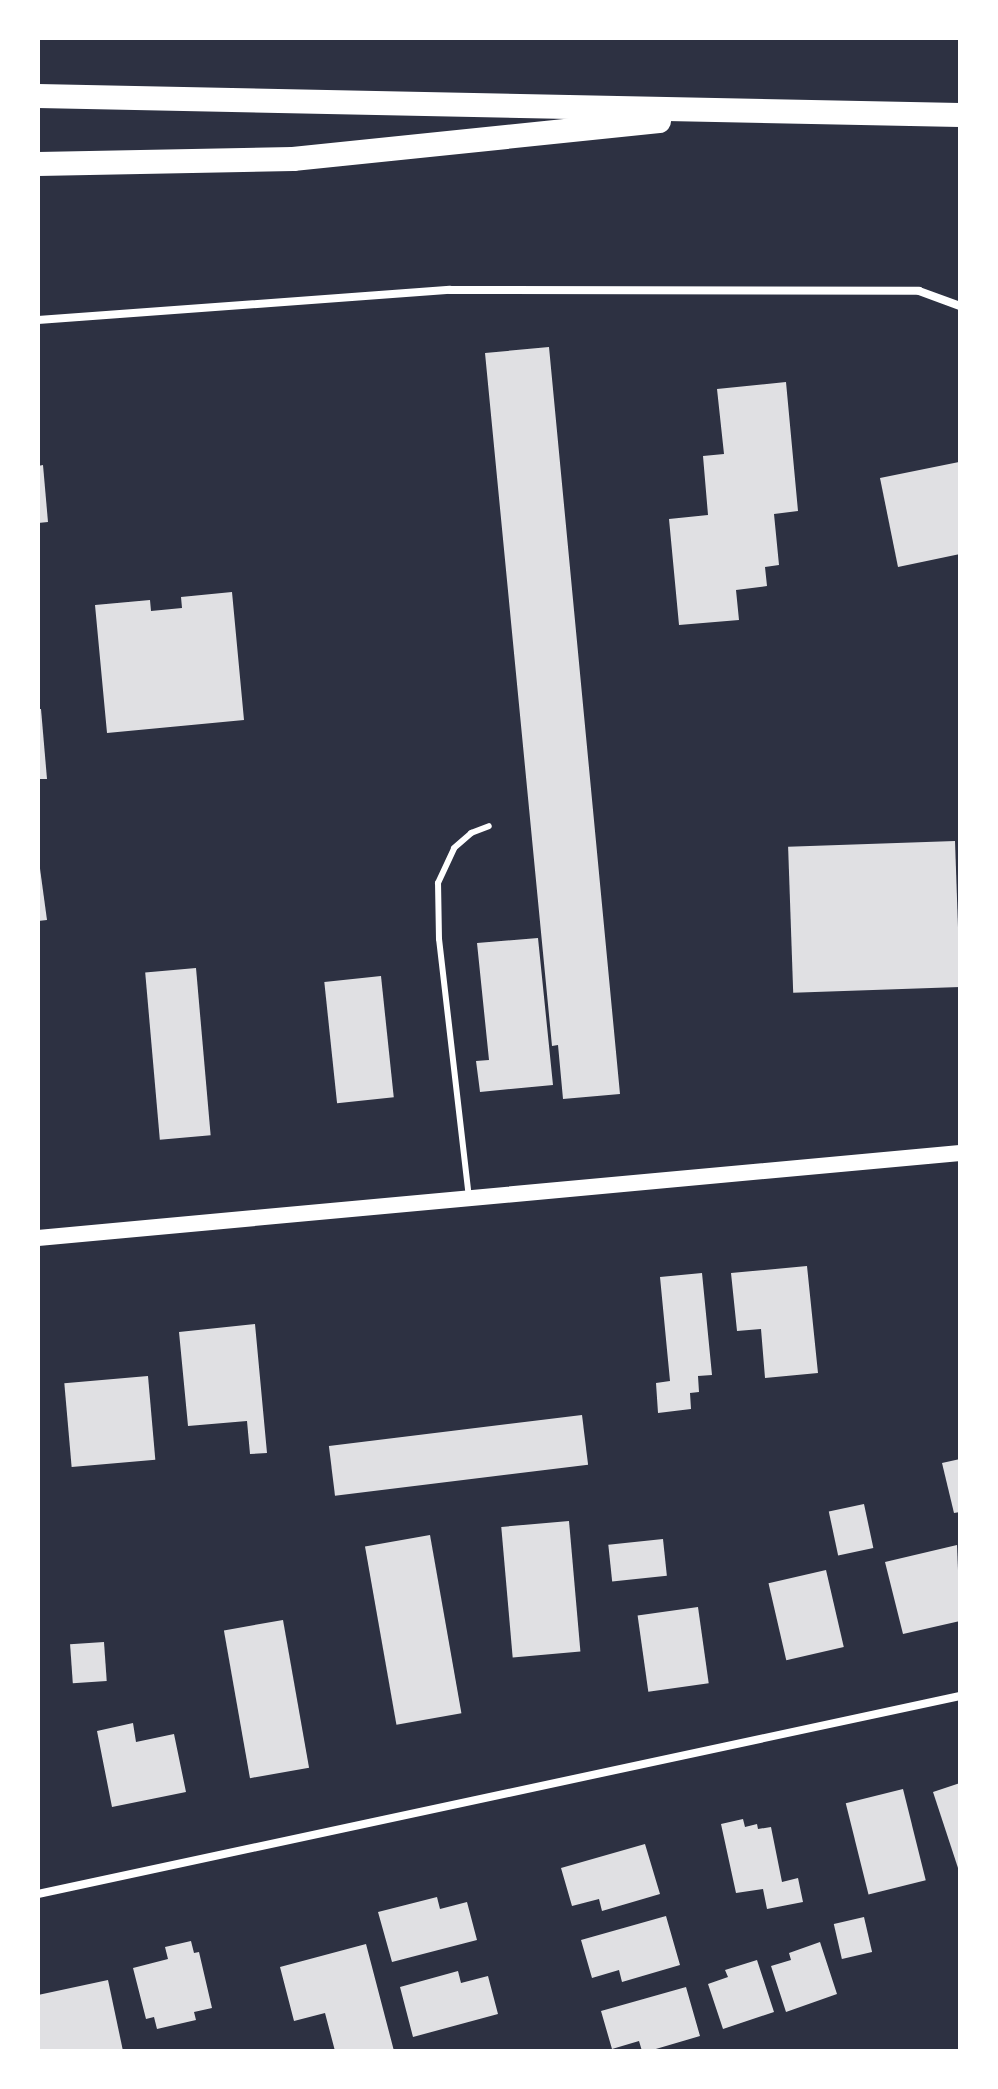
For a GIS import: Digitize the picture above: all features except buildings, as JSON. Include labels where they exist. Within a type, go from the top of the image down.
[{"type":"highway","points":[[38,96],[960,115]]},
{"type":"highway","points":[[38,164],[293,159],[764,110]]},
{"type":"main road","points":[[38,1238],[960,1153]]},
{"type":"street","points":[[38,320],[450,290],[919,291],[960,306]]},
{"type":"street","points":[[38,1894],[960,1696]]},
{"type":"lane","points":[[469,1198],[439,939],[438,883],[454,848],[471,833],[489,826]]}]
